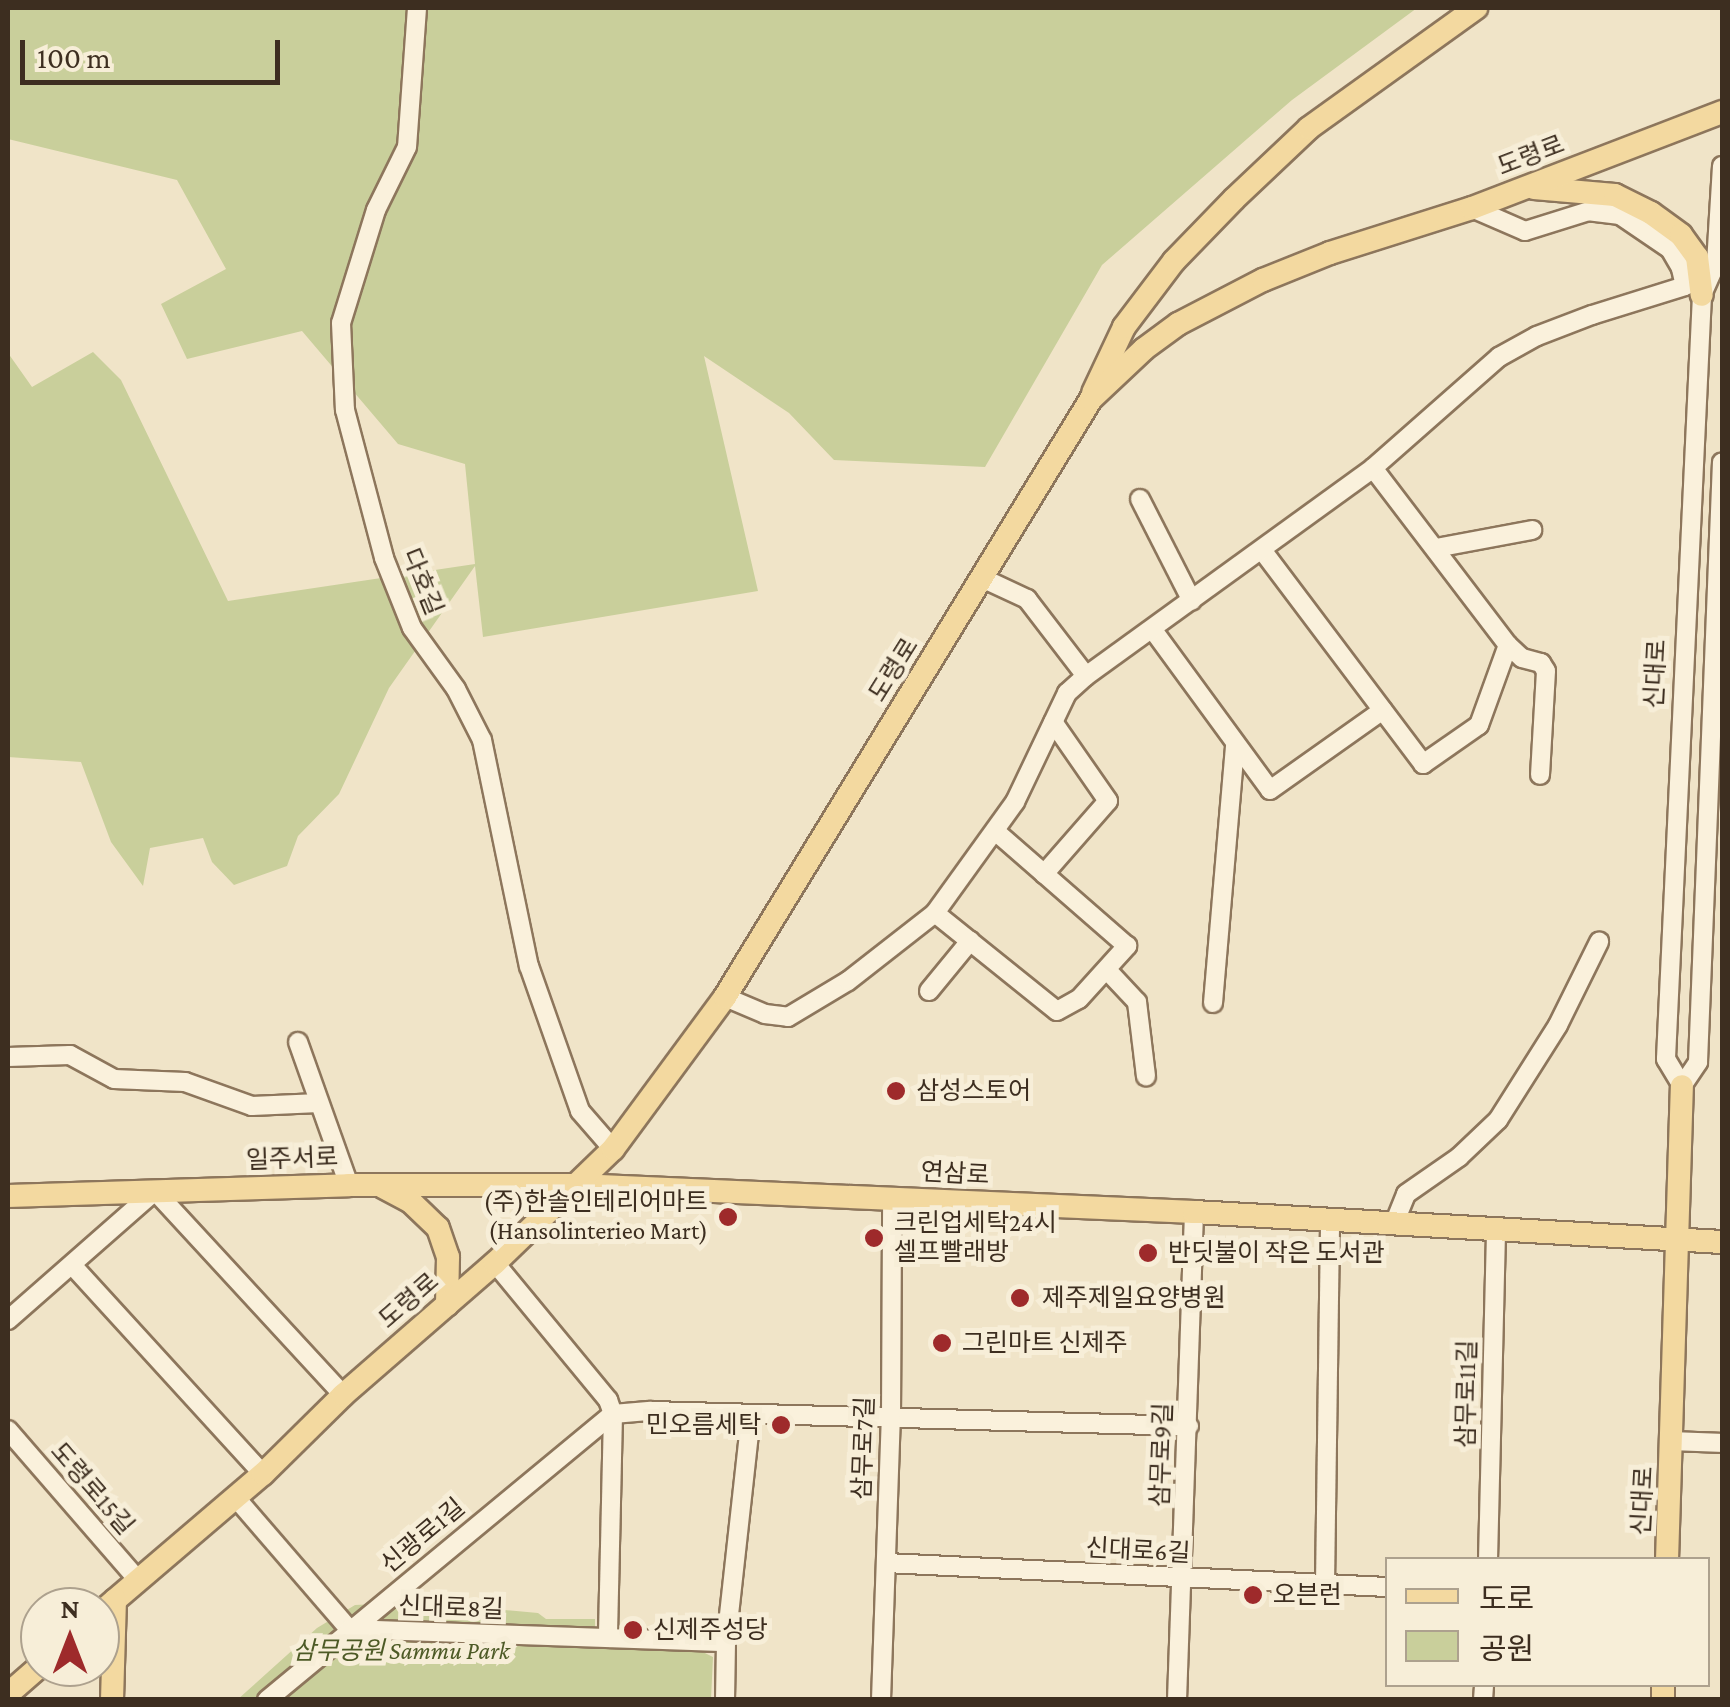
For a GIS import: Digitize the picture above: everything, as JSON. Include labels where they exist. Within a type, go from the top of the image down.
[{"type":"main road","points":[[1091,399],[1124,327],[1174,261],[1234,199],[1309,128],[1476,8]]},
{"type":"main road","name":"도령로","points":[[120,1596],[263,1474],[342,1395],[495,1263],[613,1149],[725,997],[1091,399],[1144,348],[1218,301],[1330,252],[1472,208],[1722,112]]},
{"type":"main road","points":[[1526,187],[1615,195],[1651,213],[1681,236],[1697,257],[1702,295]]},
{"type":"main road","name":"신대로","points":[[1667,1557],[1682,1086]]},
{"type":"main road","name":"일주서로","points":[[8,1196],[349,1185],[578,1185]]},
{"type":"main road","points":[[380,1185],[411,1202],[438,1228],[448,1257],[447,1305]]},
{"type":"main road","name":"연삼로","points":[[578,1185],[1194,1212],[1722,1242]]},
{"type":"street","name":"다호길","points":[[417,8],[407,147],[376,210],[342,323],[346,410],[384,558],[412,628],[456,689],[482,740],[529,966],[580,1111],[613,1149]]},
{"type":"street","name":"신대로","points":[[1722,166],[1719,271],[1702,295],[1666,1059],[1682,1086],[1698,1062],[1722,462]]},
{"type":"street","points":[[725,997],[764,1014],[788,1017],[817,1003],[935,913],[994,831],[1042,752],[1068,693],[1086,676],[1373,468],[1499,358],[1574,322],[1684,286],[1681,268],[1670,250],[1648,230],[1620,215],[1589,211],[1525,232],[1472,208]]},
{"type":"street","points":[[1373,468],[1508,645],[1522,658],[1542,663],[1546,671],[1540,775]]},
{"type":"street","points":[[1140,499],[1192,602]]},
{"type":"street","points":[[1436,548],[1532,530]]},
{"type":"street","points":[[1262,550],[1423,764],[1479,725],[1508,645]]},
{"type":"street","points":[[982,578],[1027,599],[1086,676]]},
{"type":"street","points":[[1152,630],[1270,790],[1382,710]]},
{"type":"street","points":[[1044,874],[1108,801],[1052,722]]},
{"type":"street","points":[[1213,1004],[1235,744]]},
{"type":"street","points":[[935,913],[1056,1011],[1079,1000],[1126,946],[994,831]]},
{"type":"street","points":[[929,991],[970,941]]},
{"type":"street","points":[[1394,1224],[1406,1194],[1459,1158],[1498,1120],[1558,1025],[1599,942]]},
{"type":"street","points":[[1108,970],[1137,1002],[1146,1076]]},
{"type":"street","points":[[298,1042],[349,1185]]},
{"type":"street","points":[[8,1057],[70,1055],[114,1079],[186,1082],[252,1106],[318,1102]]},
{"type":"street","points":[[8,1320],[155,1191],[342,1395]]},
{"type":"street","name":"삼무로7길","points":[[881,1700],[891,1416],[892,1199]]},
{"type":"street","name":"삼무로9길","points":[[1178,1700],[1194,1212]]},
{"type":"street","points":[[1325,1585],[1330,1221]]},
{"type":"street","name":"삼무로11길","points":[[1488,1557],[1496,1229]]},
{"type":"street","points":[[495,1263],[608,1400],[613,1414],[608,1638]]},
{"type":"street","points":[[73,1266],[263,1474]]},
{"type":"street","points":[[613,1414],[651,1411],[1189,1426]]},
{"type":"street","name":"신광로1길","points":[[268,1700],[613,1414]]},
{"type":"street","points":[[725,1700],[726,1642],[751,1415]]},
{"type":"street","name":"도령로15길","points":[[8,1430],[138,1580]]},
{"type":"street","points":[[1673,1442],[1722,1443]]},
{"type":"street","points":[[236,1498],[349,1630]]},
{"type":"street","name":"신대로6길","points":[[886,1564],[1385,1587]]},
{"type":"street","name":"신대로8길","points":[[349,1630],[726,1642]]},
{"type":"green space","points":[[8,8],[1417,8],[1292,100],[1102,265],[985,467],[834,460],[789,413],[704,356],[758,591],[483,637],[475,566],[389,688],[339,794],[298,836],[287,866],[234,885],[212,862],[203,838],[150,848],[143,886],[111,842],[81,762],[8,757],[8,353],[32,387],[93,352],[121,380],[228,601],[475,564],[465,464],[398,444],[302,331],[187,359],[161,304],[226,269],[177,180],[8,139]]},
{"type":"green space","name":"삼무공원 Sammu Park","points":[[417,1602],[538,1613],[546,1619],[595,1619],[595,1629],[652,1627],[713,1657],[711,1699],[237,1700],[317,1628],[355,1605]]},
{"type":"place","name":"삼성스토어","points":[[896,1091]]},
{"type":"place","name":"(주)한솔인테리어마트 (Hansolinterieo Mart)","points":[[728,1217]]},
{"type":"place","name":"크린업세탁24시 셀프빨래방","points":[[874,1238]]},
{"type":"place","name":"반딧불이 작은 도서관","points":[[1148,1253]]},
{"type":"place","name":"제주제일요양병원","points":[[1020,1298]]},
{"type":"place","name":"그린마트 신제주","points":[[942,1343]]},
{"type":"place","name":"민오름세탁","points":[[781,1425]]},
{"type":"place","name":"오븐런","points":[[1253,1595]]},
{"type":"place","name":"신제주성당","points":[[633,1630]]}]
